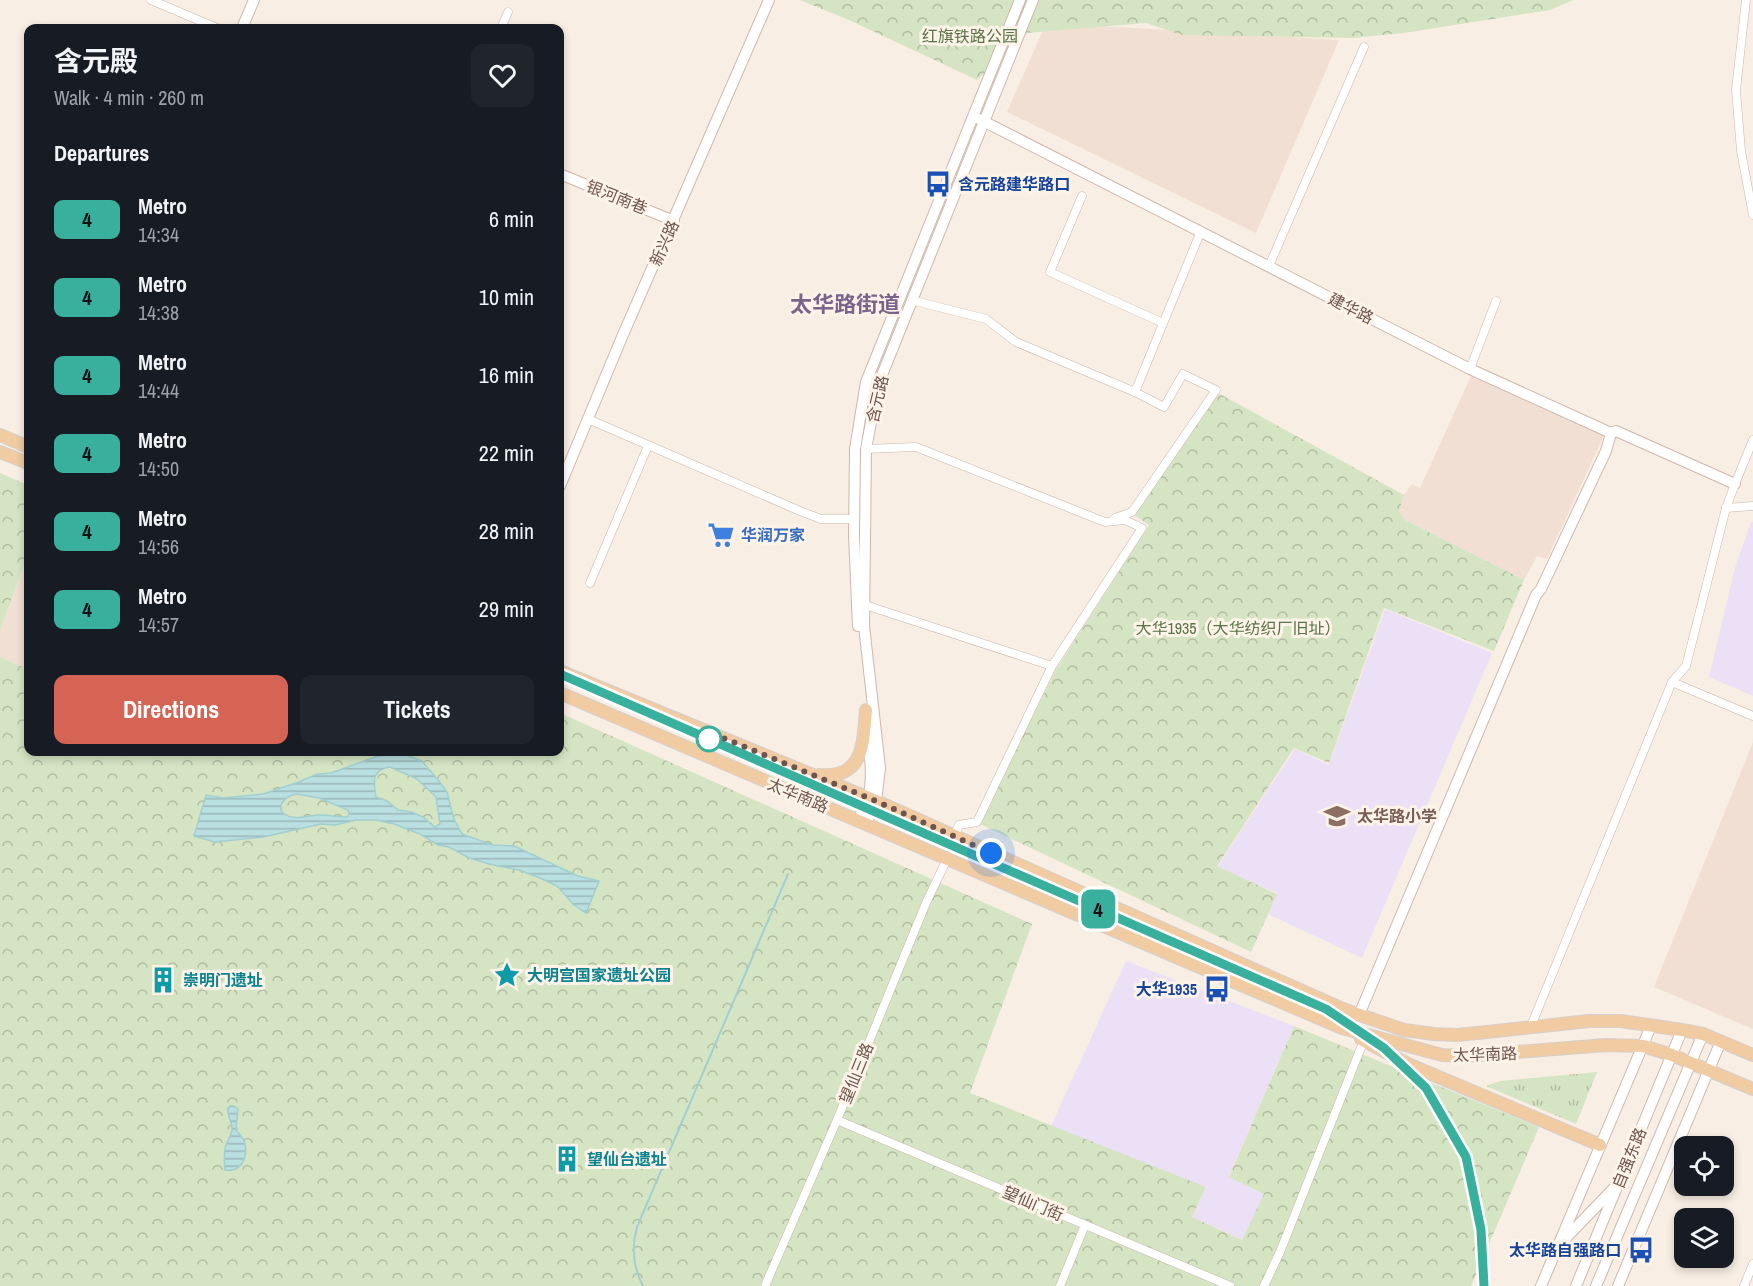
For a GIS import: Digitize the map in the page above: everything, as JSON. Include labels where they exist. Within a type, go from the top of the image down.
[{"type":"main road","points":[[0,435],[24,445]]},
{"type":"main road","points":[[0,452],[24,461]]},
{"type":"main road","name":"太华南路","points":[[564,672],[872,799],[1359,1015],[1404,1030],[1457,1035],[1589,1021],[1621,1021],[1703,1034],[1753,1055]]},
{"type":"main road","name":"太华南路","points":[[564,695],[1342,1028],[1442,1055],[1465,1056],[1606,1045],[1643,1046],[1672,1055],[1753,1089]]},
{"type":"main road","points":[[807,773],[836,775],[847,771],[855,763],[862,744],[866,710]]},
{"type":"main road","points":[[1342,1028],[1410,1065],[1600,1145]]},
{"type":"street","points":[[151,0],[208,24]]},
{"type":"street","points":[[244,24],[254,0]]},
{"type":"street","name":"新兴路","points":[[564,476],[769,0]]},
{"type":"street","name":"含元路","points":[[862,822],[872,799],[879,768],[864,626],[866,449],[878,384],[979,118],[1020,0]]},
{"type":"street","name":"含元路","points":[[872,799],[856,603],[854,519],[855,449],[866,382],[979,118],[1033,0]]},
{"type":"street","points":[[1746,0],[1736,90],[1741,151],[1753,214]]},
{"type":"street","points":[[503,24],[508,12]]},
{"type":"street","points":[[1269,266],[1364,47]]},
{"type":"street","name":"建华路","points":[[979,118],[1470,369],[1611,433],[1616,431],[1734,484]]},
{"type":"street","name":"银河南巷","points":[[564,176],[674,221]]},
{"type":"street","points":[[1082,196],[1050,272],[1163,323]]},
{"type":"street","points":[[1135,392],[1201,231]]},
{"type":"street","points":[[911,300],[986,319],[1016,342],[1164,406],[1183,374],[1216,390],[1132,512],[1105,522]]},
{"type":"street","points":[[1470,369],[1496,300]]},
{"type":"street","points":[[588,419],[821,519],[854,519]]},
{"type":"street","points":[[1359,1015],[1536,595],[1541,589],[1606,451],[1611,433]]},
{"type":"street","points":[[1532,1026],[1672,682],[1686,666],[1726,508],[1753,440]]},
{"type":"street","points":[[590,583],[648,446]]},
{"type":"street","points":[[866,449],[916,447],[1105,522],[1125,520],[1142,528],[1052,666],[977,822],[959,825],[954,836]]},
{"type":"street","points":[[1726,508],[1753,506]]},
{"type":"street","points":[[865,605],[1052,666]]},
{"type":"street","points":[[1672,682],[1753,716]]},
{"type":"street","name":"望仙三路","points":[[765,1286],[837,1120],[926,903],[947,859]]},
{"type":"street","points":[[1541,1286],[1651,1026]]},
{"type":"street","name":"自强东路","points":[[1576,1286],[1682,1030]]},
{"type":"street","name":"自强东路","points":[[1596,1286],[1703,1034]]},
{"type":"street","points":[[1264,1286],[1280,1252],[1364,1040]]},
{"type":"street","points":[[1618,1286],[1721,1041]]},
{"type":"street","name":"望仙门街","points":[[837,1120],[1230,1286]]},
{"type":"street","points":[[1557,1248],[1619,1182]]},
{"type":"street","points":[[1060,1286],[1085,1225]]},
{"type":"street","points":[[1744,1286],[1753,1264]]},
{"type":"shaded area","points":[[1046,23],[1339,40],[1256,233],[1007,112]]},
{"type":"shaded area","points":[[1471,376],[1604,435],[1547,559],[1537,556],[1524,580],[1405,520],[1399,511],[1404,495],[1412,484],[1420,488]]},
{"type":"shaded area","points":[[1751,522],[1753,522],[1753,696],[1709,677],[1735,568]]},
{"type":"shaded area","points":[[24,566],[24,667],[0,657],[0,630]]},
{"type":"shaded area","name":"太华路小学","points":[[1385,609],[1492,653],[1362,958],[1268,914],[1277,893],[1217,867],[1295,749],[1329,765]]},
{"type":"shaded area","points":[[1753,742],[1753,1029],[1654,987]]},
{"type":"shaded area","points":[[1126,961],[1294,1026],[1229,1176],[1264,1194],[1243,1240],[1192,1217],[1206,1187],[1051,1126]]},
{"type":"green space","name":"红旗铁路公园","points":[[800,0],[1573,0],[1550,10],[1404,33],[1352,38],[1182,35],[1146,23],[1027,33],[977,80],[849,20]]},
{"type":"green space","name":"大华1935（大华纺织厂旧址）","points":[[1220,394],[1404,495],[1399,511],[1405,520],[1524,580],[1494,651],[1384,608],[1329,763],[1294,748],[1217,866],[1277,894],[1251,952],[980,824],[1055,671],[1149,525],[1133,514],[1210,401]]},
{"type":"green space","points":[[0,473],[24,483],[24,566],[0,630]]},
{"type":"green space","name":"大明宫国家遗址公园","points":[[0,657],[24,667],[24,756],[564,756],[564,715],[1032,924],[970,1093],[1206,1187],[1192,1217],[1242,1240],[1264,1194],[1229,1177],[1294,1026],[1539,1127],[1471,1286],[0,1286]]},
{"type":"green space","points":[[1597,1072],[1576,1124],[1486,1086],[1500,1081]]},
{"type":"water","points":[[378,756],[408,756],[422,761],[447,792],[454,819],[462,834],[493,845],[514,846],[578,876],[599,881],[586,913],[574,905],[557,886],[540,878],[519,870],[469,858],[449,847],[438,845],[420,834],[376,820],[356,820],[335,825],[321,824],[263,837],[215,842],[194,836],[206,795],[223,798],[263,794],[317,774],[331,773]],"holes":[[[390,767],[417,779],[436,797],[440,824],[435,827],[423,817],[398,810],[387,801],[376,797],[374,782],[379,771]],[[292,795],[319,798],[348,810],[348,817],[320,815],[291,817],[285,815],[281,808],[284,800]]]},
{"type":"water","points":[[230,1106],[238,1109],[236,1130],[244,1139],[246,1153],[240,1166],[236,1169],[225,1170],[225,1147],[232,1130],[228,1111]]},
{"type":"waterway","points":[[643,1286],[634,1257],[637,1227],[788,874]]},
{"type":"metro line","name":"4","points":[[564,676],[1326,1009],[1384,1048],[1426,1088],[1466,1157],[1481,1230],[1484,1286]]},
{"type":"place","name":"含元路建华路口","points":[[938,184]]},
{"type":"place","name":"华润万家","points":[[721,535]]},
{"type":"place","name":"太华路小学","points":[[1337,816]]},
{"type":"place","name":"大明宫国家遗址公园","points":[[507,975]]},
{"type":"place","name":"崇明门遗址","points":[[163,980]]},
{"type":"place","name":"大华1935","points":[[1217,989]]},
{"type":"place","name":"望仙台遗址","points":[[567,1159]]},
{"type":"place","name":"太华路自强路口","points":[[1641,1250]]},
{"type":"district","name":"太华路街道","points":[[845,304]]},
{"type":"route","points":[[709,739],[704,730],[876,801],[991,853]]}]
